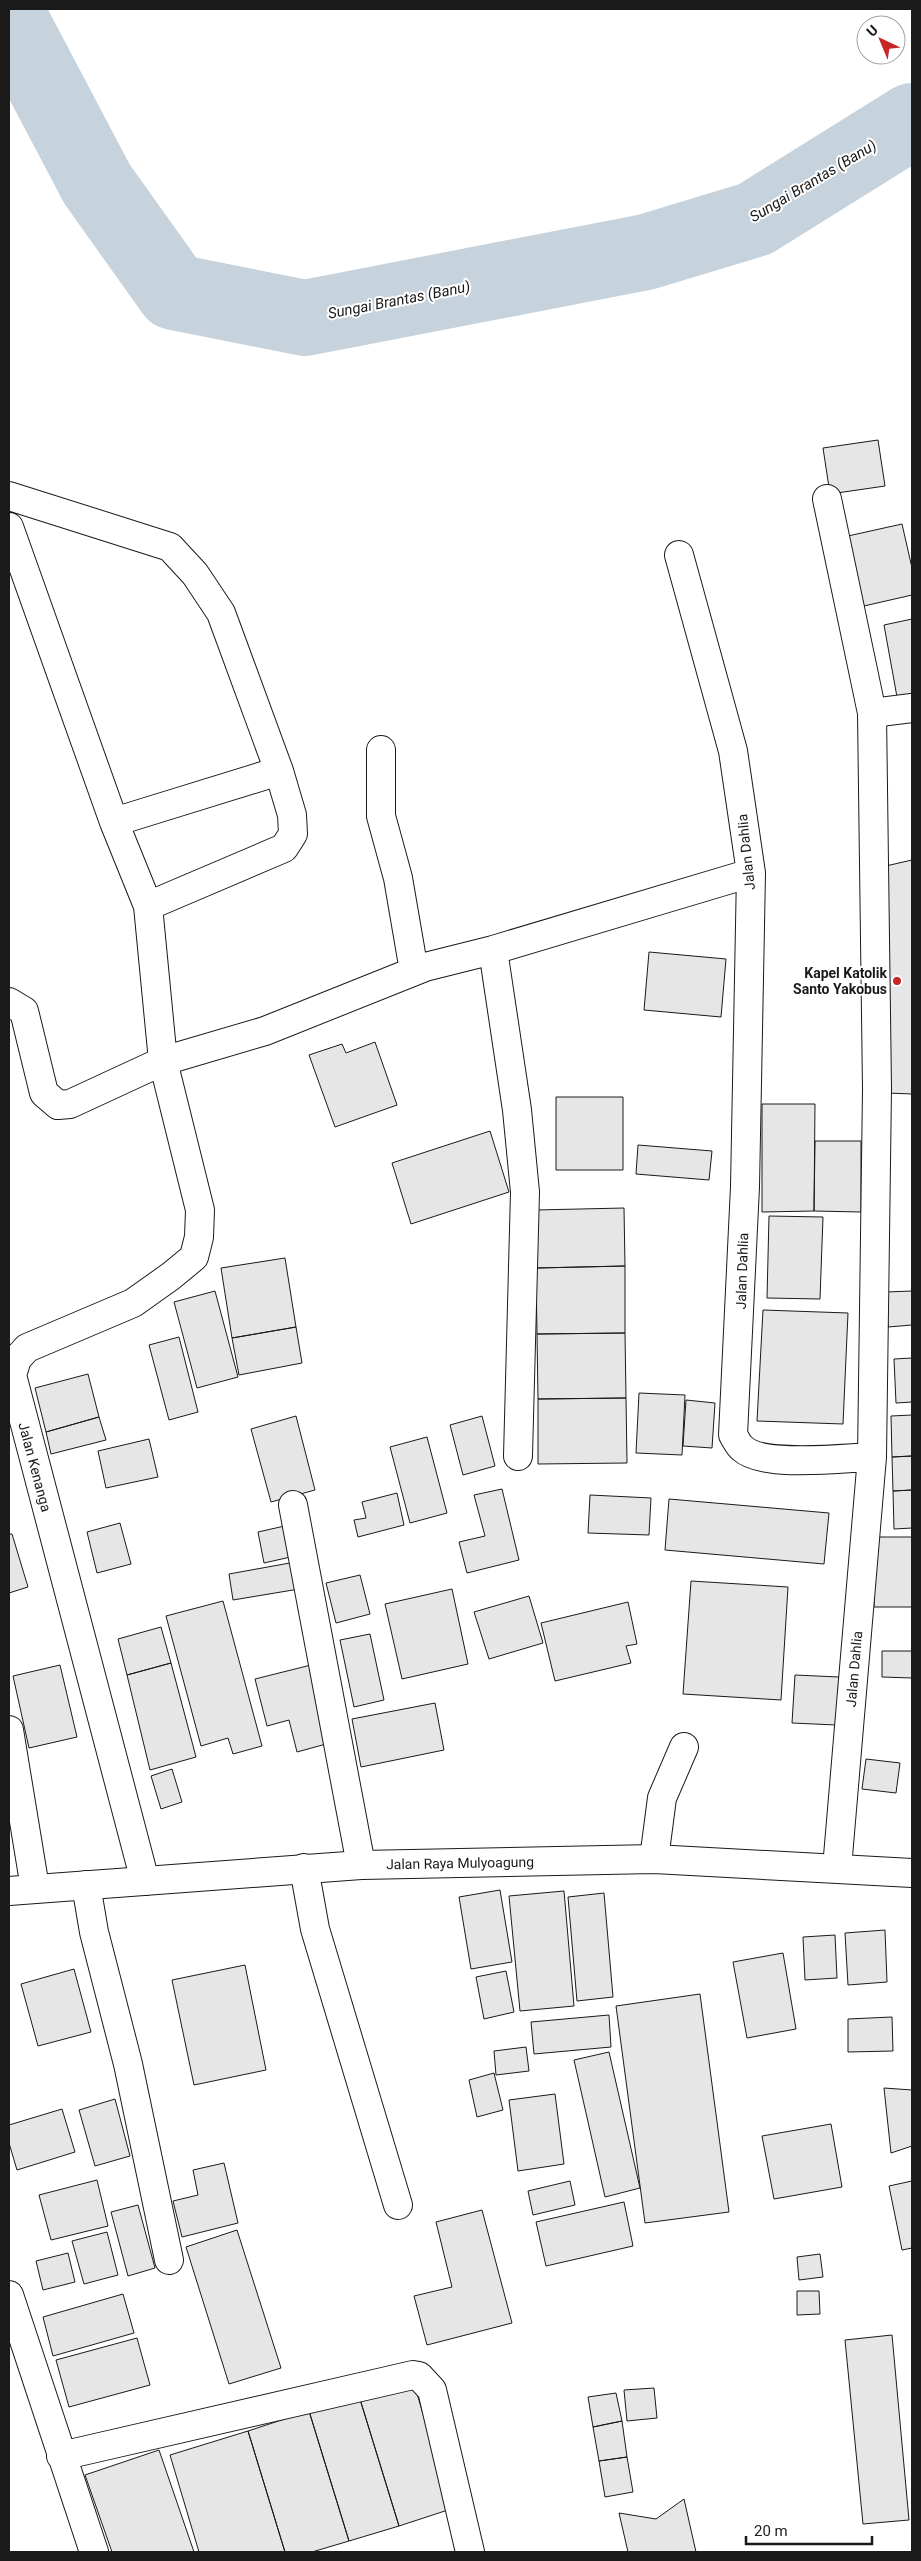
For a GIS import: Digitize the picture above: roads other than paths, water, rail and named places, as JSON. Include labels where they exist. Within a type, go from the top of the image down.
[{"type":"street","points":[[9,496],[170,547],[195,574],[221,613],[279,770],[292,815],[293,834],[284,848],[148,906]]},
{"type":"street","points":[[827,499],[872,713],[877,1089],[872,1457]]},
{"type":"street","name":"Jalan Kenanga","points":[[9,527],[114,822],[148,906],[163,1061],[200,1210],[199,1237],[194,1257],[133,1303],[28,1348],[18,1359],[12,1375],[145,1881]]},
{"type":"street","name":"Jalan Dahlia","points":[[679,555],[733,750],[751,873],[746,1177],[734,1435],[742,1448],[753,1455],[777,1461],[872,1457],[836,1868]]},
{"type":"street","points":[[872,713],[912,708]]},
{"type":"street","points":[[381,750],[381,816],[398,878],[414,971]]},
{"type":"street","points":[[114,822],[279,770]]},
{"type":"street","points":[[9,1002],[24,1011],[44,1093],[58,1105],[70,1104],[163,1061],[265,1031],[414,971],[493,950],[751,873]]},
{"type":"street","points":[[493,950],[517,1110],[525,1192],[518,1456]]},
{"type":"street","points":[[293,1505],[361,1865]]},
{"type":"street","points":[[9,1730],[22,1889]]},
{"type":"street","points":[[654,1860],[662,1798],[684,1747]]},
{"type":"street","name":"Jalan Raya Mulyoagung","points":[[22,1889],[361,1865],[654,1860],[912,1873]]},
{"type":"street","points":[[304,1868],[315,1929],[398,2205]]},
{"type":"street","points":[[86,1885],[94,1932],[128,2064],[169,2260]]},
{"type":"street","points":[[9,2295],[94,2552]]},
{"type":"street","points":[[61,2456],[413,2375],[420,2376],[432,2390],[470,2552]]},
{"type":"waterway","name":"Sungai Brantas (Banu)","points":[[9,17],[97,184],[174,292],[305,318],[646,252],[755,219],[912,121]]},
{"type":"place","name":"Kapel Katolik Santo Yakobus","points":[[897,981]]}]
